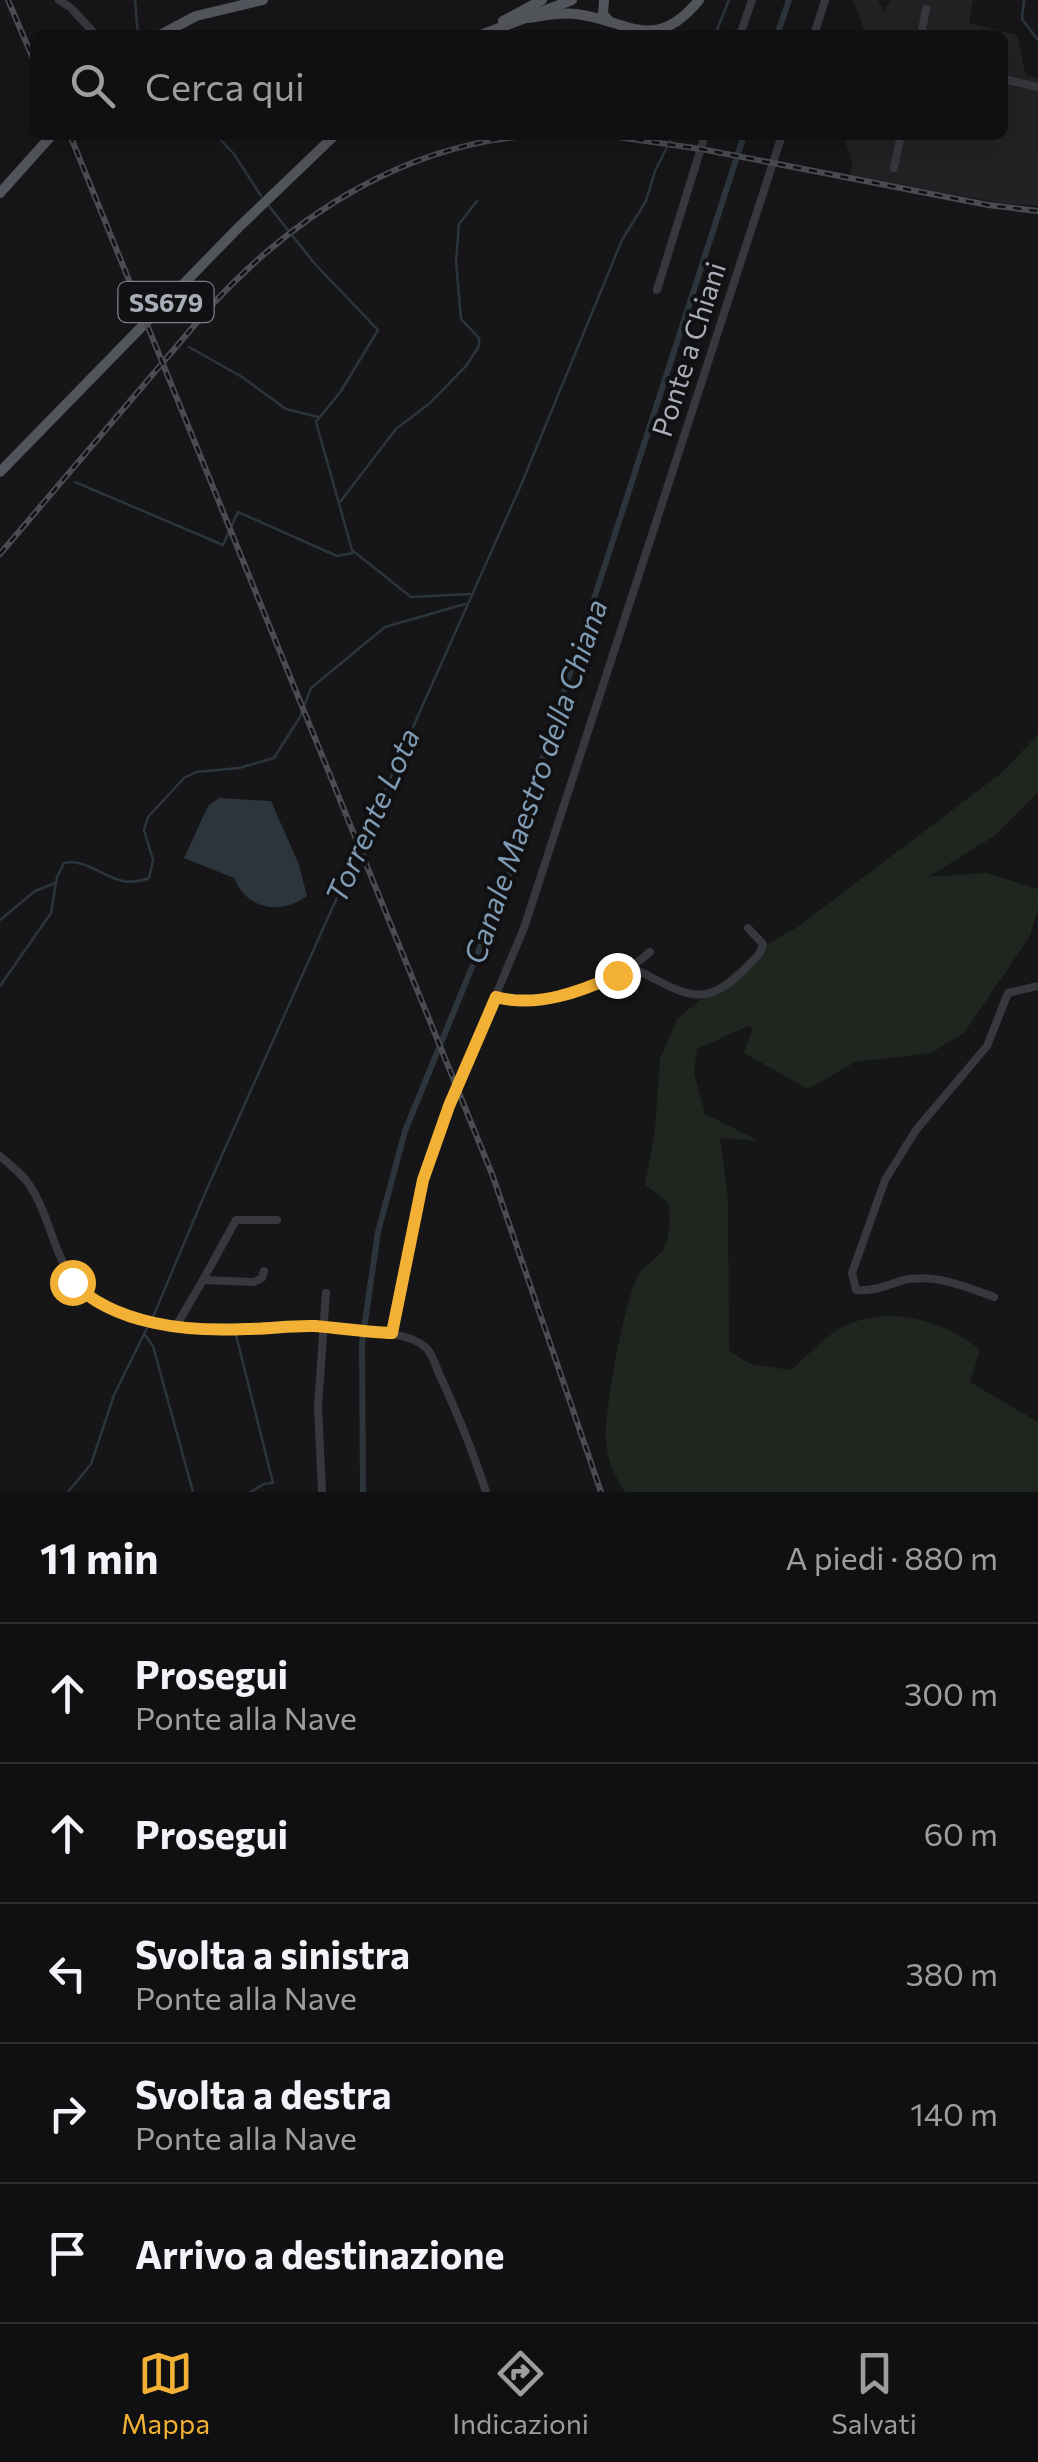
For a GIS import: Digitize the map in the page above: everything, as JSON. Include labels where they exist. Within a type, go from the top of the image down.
[{"type":"main road","points":[[169,30],[196,16],[262,0]]},
{"type":"main road","points":[[489,30],[542,0]]},
{"type":"main road","points":[[494,30],[572,0]]},
{"type":"main road","points":[[604,0],[604,14],[610,23]]},
{"type":"main road","points":[[528,18],[570,13],[638,30],[658,30],[689,12],[699,0]]},
{"type":"main road","points":[[0,192],[47,140]]},
{"type":"main road","name":"SS679","points":[[0,472],[329,140]]},
{"type":"street","points":[[59,0],[91,30]]},
{"type":"street","points":[[742,30],[752,0]]},
{"type":"street","points":[[816,30],[825,0]]},
{"type":"street","points":[[922,30],[926,9]]},
{"type":"street","points":[[1008,80],[1038,86]]},
{"type":"street","points":[[657,290],[704,140]]},
{"type":"street","name":"Ponte a Chiani","points":[[389,1333],[423,1180],[449,1106],[524,928],[780,140]]},
{"type":"street","points":[[894,168],[900,140]]},
{"type":"street","points":[[632,968],[679,992],[710,995],[734,981],[761,954],[763,944],[748,928]]},
{"type":"street","points":[[496,997],[516,1001],[566,996],[632,968],[650,952]]},
{"type":"street","points":[[994,1297],[948,1280],[910,1280],[874,1292],[856,1290],[852,1273],[900,1152],[987,1046],[1008,993],[1038,986]]},
{"type":"street","points":[[0,1156],[27,1181],[48,1221],[64,1270],[85,1295],[109,1308],[176,1326],[330,1329],[410,1337],[427,1349],[486,1492]]},
{"type":"street","points":[[176,1326],[236,1220],[276,1220]]},
{"type":"street","points":[[203,1280],[254,1282],[262,1278],[264,1271]]},
{"type":"street","points":[[322,1492],[318,1407],[330,1329],[326,1292]]},
{"type":"shaded area","points":[[853,0],[878,0],[883,11],[891,0],[973,0],[969,23],[997,30],[864,30]]},
{"type":"shaded area","points":[[1008,33],[1017,35],[1026,76],[1038,78],[1038,206],[1001,203],[850,175],[852,163],[845,140],[1008,140]]},
{"type":"shaded area","points":[[1038,735],[1038,792],[994,836],[928,877],[986,873],[1038,889],[1038,908],[1030,936],[964,1033],[931,1053],[855,1062],[808,1089],[744,1053],[753,1027],[748,1026],[697,1049],[694,1073],[705,1114],[759,1141],[720,1138],[728,1199],[729,1350],[750,1364],[791,1370],[832,1333],[864,1319],[899,1316],[950,1331],[980,1350],[970,1382],[1038,1422],[1038,1492],[626,1492],[607,1449],[608,1407],[633,1290],[641,1272],[662,1252],[667,1237],[668,1202],[645,1185],[655,1129],[660,1059],[677,1019],[768,944],[796,928],[1000,774]]},
{"type":"shaded area","points":[[219,798],[271,801],[299,865],[307,896],[286,906],[255,903],[234,878],[184,858],[208,806]]},
{"type":"waterway","points":[[135,0],[138,30]]},
{"type":"waterway","name":"Torrente Lota","points":[[717,30],[729,0]]},
{"type":"waterway","name":"Canale Maestro della Chiana","points":[[779,30],[789,0]]},
{"type":"waterway","points":[[1024,0],[1022,19],[1038,40]]},
{"type":"waterway","points":[[221,140],[261,196]]},
{"type":"waterway","name":"Torrente Lota","points":[[153,1317],[521,485],[622,240],[646,201],[670,140]]},
{"type":"waterway","name":"Canale Maestro della Chiana","points":[[363,1492],[362,1343],[378,1232],[405,1131],[508,879],[539,769],[742,140]]},
{"type":"waterway","points":[[340,502],[396,429],[430,403],[466,366],[479,346],[479,338],[461,319],[456,262],[459,224],[477,201]]},
{"type":"waterway","points":[[268,205],[315,264],[378,330],[341,391],[316,422],[352,550],[411,597],[470,594]]},
{"type":"waterway","points":[[189,347],[242,377],[286,409],[318,417]]},
{"type":"waterway","points":[[75,482],[223,545],[238,512],[337,556],[353,553]]},
{"type":"waterway","points":[[0,986],[51,913],[57,877],[64,863],[85,865],[124,881],[149,878],[153,860],[144,830],[148,817],[184,778],[196,772],[239,768],[274,758],[300,717],[311,688],[385,627],[465,604]]},
{"type":"waterway","points":[[0,920],[35,891],[55,883]]},
{"type":"waterway","name":"Torrente Lota","points":[[68,1492],[91,1464],[114,1395],[149,1324]]},
{"type":"waterway","points":[[235,1331],[273,1483],[250,1492]]},
{"type":"waterway","points":[[145,1335],[153,1346],[193,1492]]},
{"type":"railway","points":[[8,0],[30,51]]},
{"type":"railway","points":[[72,140],[492,1174],[601,1492]]},
{"type":"railway","points":[[0,554],[210,307],[280,241],[319,212],[404,166],[449,150],[496,140]]},
{"type":"railway","points":[[639,140],[1038,211]]},
{"type":"route","points":[[72,1282],[85,1295],[109,1308],[163,1324],[240,1330],[320,1326],[392,1333],[423,1180],[449,1106],[496,997],[516,1001],[566,996],[617,975]]}]
